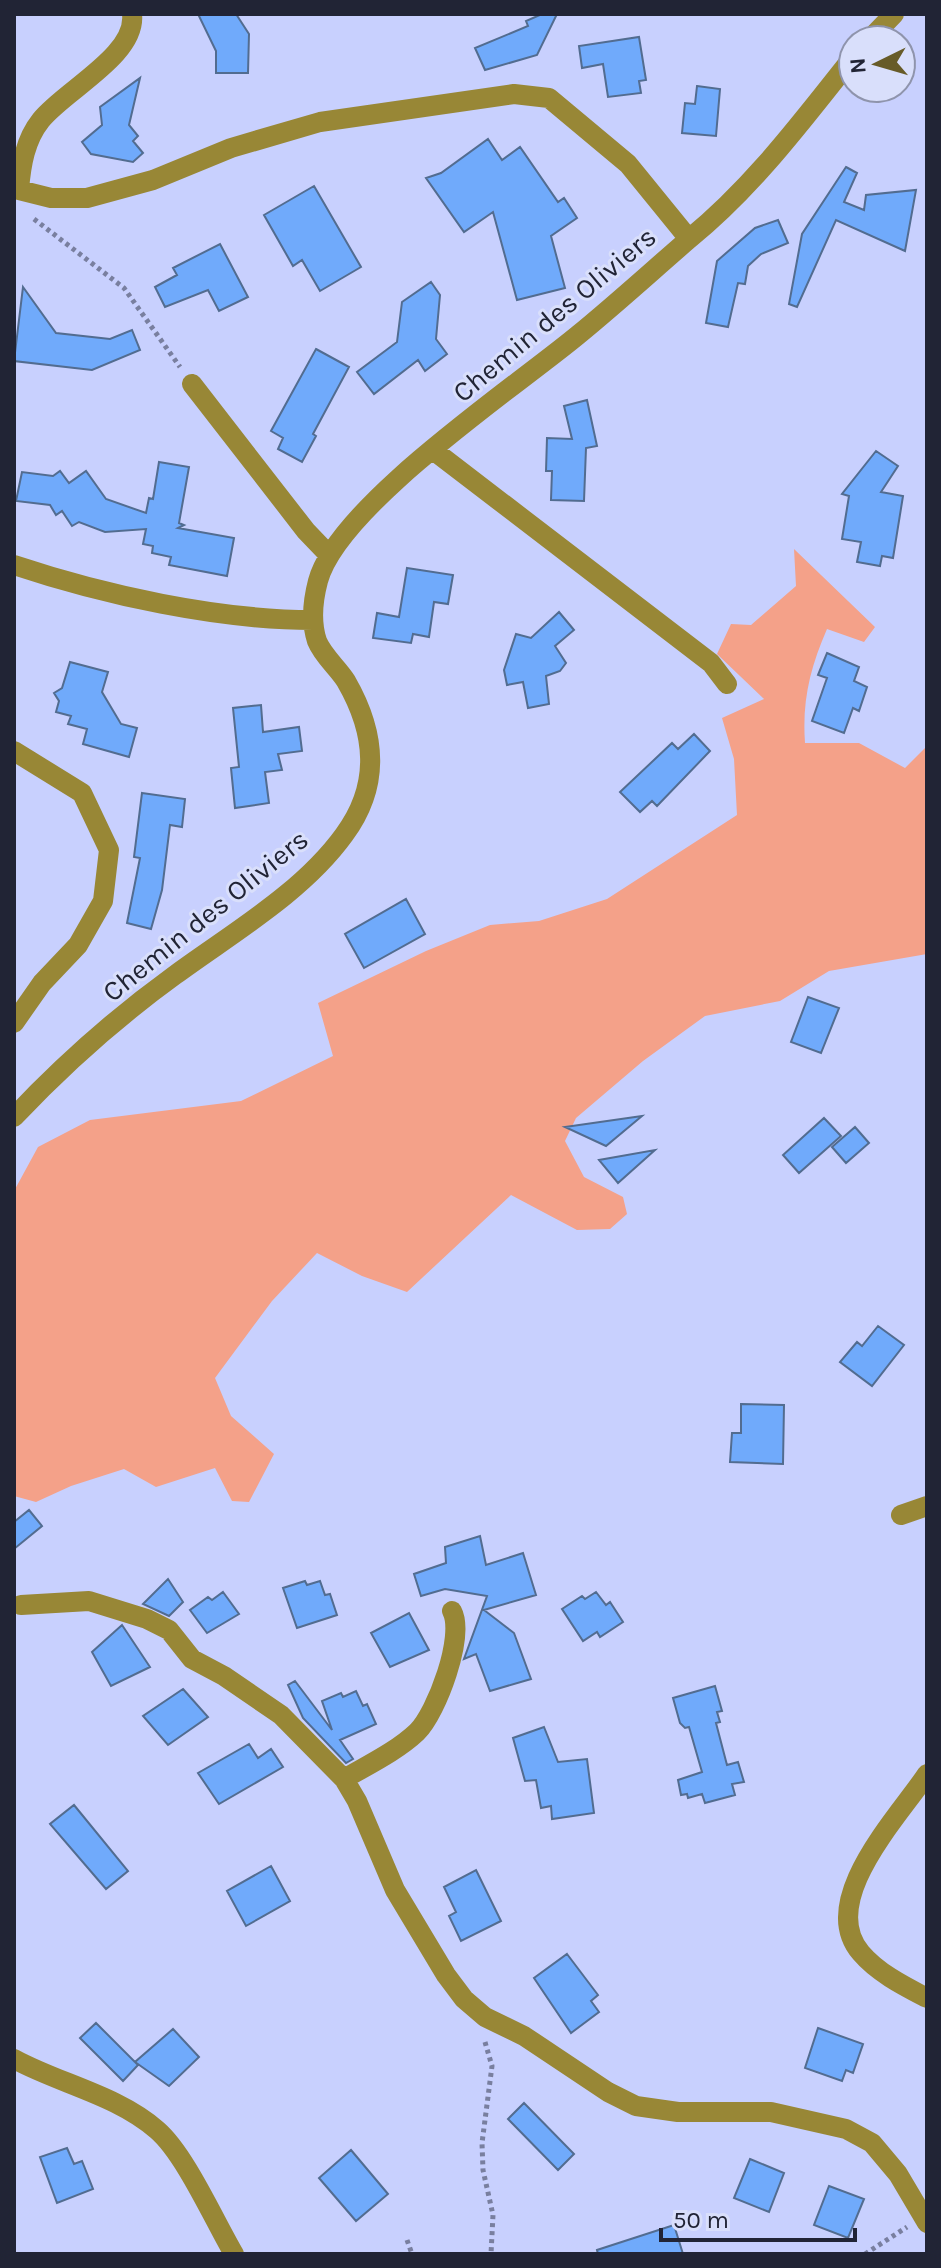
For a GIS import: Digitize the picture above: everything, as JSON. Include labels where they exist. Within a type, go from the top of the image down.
[{"type":"street","points":[[16,190],[22,158],[41,120],[126,43],[132,14]]},
{"type":"street","points":[[689,239],[725,210],[772,158],[837,77]]},
{"type":"street","name":"Chemin des Oliviers","points":[[14,1117],[57,1072],[159,987],[308,876],[345,835],[369,789],[370,735],[345,681],[318,644],[313,620],[318,581],[329,555],[358,517],[433,450],[578,335],[689,239],[628,164],[549,98],[514,94],[320,122],[231,148],[153,180],[87,198],[51,198],[16,190]]},
{"type":"street","points":[[192,384],[306,531],[329,555]]},
{"type":"street","points":[[433,450],[711,663],[727,684]]},
{"type":"street","points":[[14,565],[68,583],[259,620],[313,620]]},
{"type":"street","points":[[14,751],[82,793],[109,850],[103,901],[78,945],[42,983],[14,1023]]},
{"type":"street","points":[[901,1515],[927,1506]]},
{"type":"street","points":[[21,1605],[89,1601],[147,1619],[169,1630],[192,1659],[224,1676],[281,1715],[344,1779],[357,1801],[395,1890],[446,1975],[464,1999],[485,2017],[524,2036],[608,2092],[636,2106],[678,2112],[771,2112],[846,2129],[872,2143],[898,2174],[926,2219]]},
{"type":"street","points":[[344,1779],[404,1742],[428,1717],[457,1639],[458,1622],[452,1611]]},
{"type":"street","points":[[927,1774],[875,1843],[858,1876],[850,1916],[853,1941],[859,1952],[891,1977],[927,1998]]},
{"type":"street","points":[[14,2059],[104,2099],[156,2129],[172,2147],[234,2254]]},
{"type":"path","points":[[16,190],[32,217],[124,288],[192,384]]},
{"type":"path","points":[[485,2017],[482,2032],[492,2074],[482,2143],[483,2170],[493,2215],[491,2254]]},
{"type":"path","points":[[865,2254],[926,2219]]},
{"type":"path","points":[[407,2240],[412,2254]]},
{"type":"shaded area","points":[[794,549],[875,627],[864,642],[827,629],[808,685],[805,743],[859,743],[905,768],[927,746],[927,954],[829,971],[780,1001],[705,1016],[643,1061],[576,1118],[565,1141],[584,1177],[623,1197],[627,1214],[610,1229],[577,1230],[511,1195],[407,1292],[362,1276],[317,1253],[272,1301],[215,1378],[231,1416],[274,1454],[249,1502],[232,1501],[215,1468],[156,1487],[124,1469],[71,1486],[36,1502],[14,1496],[14,1191],[38,1147],[90,1120],[241,1101],[333,1056],[318,1003],[426,951],[490,925],[539,921],[607,899],[737,815],[734,759],[722,718],[764,699],[717,654],[731,624],[751,625],[796,586]]},
{"type":"building","points":[[198,14],[236,14],[249,34],[248,73],[216,73],[216,51]]},
{"type":"building","points":[[542,14],[557,14],[537,55],[485,70],[475,48],[528,26],[526,21]]},
{"type":"building","points":[[639,37],[646,80],[639,81],[641,93],[608,97],[603,64],[582,68],[579,46]]},
{"type":"building","points":[[140,78],[129,125],[138,136],[133,141],[143,153],[133,162],[91,154],[82,142],[102,125],[100,107]]},
{"type":"building","points":[[697,86],[720,89],[716,136],[682,133],[685,103],[695,104]]},
{"type":"building","points":[[488,139],[502,160],[520,147],[558,202],[564,198],[577,218],[551,236],[565,288],[517,300],[493,212],[464,232],[426,178],[441,173]]},
{"type":"building","points":[[846,167],[857,173],[844,202],[864,210],[866,195],[916,190],[905,251],[836,220],[797,307],[789,304],[802,234]]},
{"type":"building","points":[[314,186],[361,267],[320,291],[302,260],[293,266],[264,215]]},
{"type":"building","points":[[778,220],[788,243],[761,254],[748,266],[745,284],[738,283],[728,327],[706,323],[717,261],[755,228]]},
{"type":"building","points":[[220,244],[248,297],[219,311],[208,290],[165,307],[155,287],[177,275],[173,268]]},
{"type":"building","points":[[431,282],[440,295],[436,339],[447,354],[425,371],[418,360],[374,394],[357,372],[397,342],[402,302]]},
{"type":"building","points":[[23,287],[56,333],[110,339],[132,330],[140,350],[92,370],[14,361]]},
{"type":"building","points":[[316,349],[349,367],[313,434],[316,436],[302,462],[278,449],[283,438],[271,431]]},
{"type":"building","points":[[587,400],[597,446],[586,448],[584,501],[551,500],[552,471],[546,471],[547,438],[572,439],[564,406]]},
{"type":"building","points":[[876,451],[898,466],[881,492],[903,496],[893,558],[882,556],[880,566],[857,562],[861,542],[842,539],[849,496],[842,494]]},
{"type":"building","points":[[159,462],[189,467],[179,523],[184,525],[178,528],[234,538],[227,576],[169,565],[171,557],[152,553],[153,546],[143,544],[146,529],[105,532],[79,522],[72,526],[62,511],[56,515],[50,505],[16,501],[22,472],[53,476],[60,471],[69,483],[86,471],[106,499],[146,513],[149,498],[153,499]]},
{"type":"building","points":[[407,568],[453,575],[448,604],[434,602],[429,637],[413,634],[411,643],[373,638],[377,613],[399,617]]},
{"type":"building","points":[[559,612],[574,630],[555,646],[566,663],[560,671],[546,676],[549,704],[528,708],[523,682],[507,685],[504,670],[516,634],[531,638]]},
{"type":"building","points":[[827,653],[859,667],[854,681],[867,687],[859,711],[853,708],[844,733],[812,721],[827,678],[818,675]]},
{"type":"building","points":[[70,662],[108,672],[102,692],[121,724],[137,728],[129,757],[83,744],[87,729],[68,724],[71,716],[56,712],[59,701],[54,693],[62,688]]},
{"type":"building","points":[[261,705],[263,732],[299,727],[302,751],[278,754],[282,770],[265,772],[269,803],[235,808],[231,768],[239,767],[233,708]]},
{"type":"building","points":[[694,734],[710,751],[657,806],[652,801],[640,812],[620,792],[672,743],[678,749]]},
{"type":"building","points":[[142,793],[185,799],[182,827],[170,825],[162,890],[151,929],[127,923],[140,858],[134,857]]},
{"type":"building","points":[[406,899],[425,934],[364,968],[345,934]]},
{"type":"building","points":[[808,997],[839,1008],[821,1053],[791,1042]]},
{"type":"building","points":[[642,1116],[606,1146],[565,1127]]},
{"type":"building","points":[[824,1118],[841,1136],[799,1173],[783,1155]]},
{"type":"building","points":[[855,1127],[869,1143],[846,1163],[832,1147]]},
{"type":"building","points":[[655,1150],[618,1183],[599,1160]]},
{"type":"building","points":[[878,1326],[904,1345],[872,1386],[840,1362],[857,1342],[862,1346]]},
{"type":"building","points":[[741,1404],[784,1405],[783,1464],[730,1462],[732,1433],[741,1433]]},
{"type":"building","points":[[29,1510],[42,1526],[14,1549],[14,1522]]},
{"type":"building","points":[[480,1536],[486,1565],[523,1553],[536,1595],[484,1610],[514,1633],[531,1679],[490,1691],[476,1654],[464,1659],[487,1596],[445,1589],[421,1596],[414,1574],[446,1563],[445,1547]]},
{"type":"building","points":[[168,1579],[183,1602],[169,1616],[143,1604]]},
{"type":"building","points":[[305,1581],[307,1585],[320,1581],[325,1595],[330,1594],[337,1615],[297,1628],[283,1588]]},
{"type":"building","points":[[223,1592],[239,1614],[207,1633],[190,1610],[208,1597],[212,1600]]},
{"type":"building","points":[[596,1592],[606,1605],[610,1602],[623,1622],[600,1637],[597,1632],[583,1641],[562,1609],[582,1596],[585,1599]]},
{"type":"building","points":[[409,1613],[429,1650],[390,1667],[371,1633]]},
{"type":"building","points":[[122,1625],[150,1667],[111,1686],[92,1652]]},
{"type":"building","points":[[295,1681],[332,1730],[322,1701],[356,1691],[363,1706],[367,1704],[376,1724],[340,1740],[353,1759],[346,1763],[303,1718],[288,1685]]},
{"type":"building","points":[[715,1686],[722,1711],[717,1712],[720,1722],[716,1723],[727,1765],[738,1762],[744,1782],[732,1784],[735,1795],[705,1803],[702,1794],[688,1798],[687,1794],[681,1795],[678,1780],[702,1772],[689,1727],[685,1728],[680,1723],[673,1698]]},
{"type":"building","points":[[183,1689],[208,1717],[168,1745],[143,1716]]},
{"type":"building","points":[[544,1727],[558,1762],[587,1759],[594,1813],[552,1819],[551,1806],[541,1808],[536,1780],[525,1781],[513,1738]]},
{"type":"building","points":[[249,1744],[258,1758],[271,1749],[283,1767],[219,1804],[198,1773]]},
{"type":"building","points":[[74,1805],[128,1871],[106,1889],[50,1824]]},
{"type":"building","points":[[271,1866],[290,1901],[246,1926],[227,1891]]},
{"type":"building","points":[[476,1870],[501,1921],[461,1941],[449,1916],[456,1912],[444,1887]]},
{"type":"building","points":[[567,1954],[598,1995],[591,2001],[599,2012],[571,2033],[534,1978]]},
{"type":"building","points":[[96,2023],[138,2065],[123,2081],[80,2038]]},
{"type":"building","points":[[818,2028],[863,2044],[853,2073],[846,2070],[842,2081],[805,2068]]},
{"type":"building","points":[[173,2029],[199,2057],[169,2086],[135,2062]]},
{"type":"building","points":[[524,2103],[574,2154],[558,2170],[508,2119]]},
{"type":"building","points":[[67,2148],[74,2164],[82,2161],[93,2189],[57,2203],[40,2157]]},
{"type":"building","points":[[351,2150],[388,2194],[356,2221],[319,2178]]},
{"type":"building","points":[[750,2159],[784,2173],[769,2212],[734,2198]]},
{"type":"building","points":[[829,2186],[864,2199],[848,2238],[814,2225]]},
{"type":"building","points":[[674,2225],[683,2254],[598,2254],[597,2250]]}]
